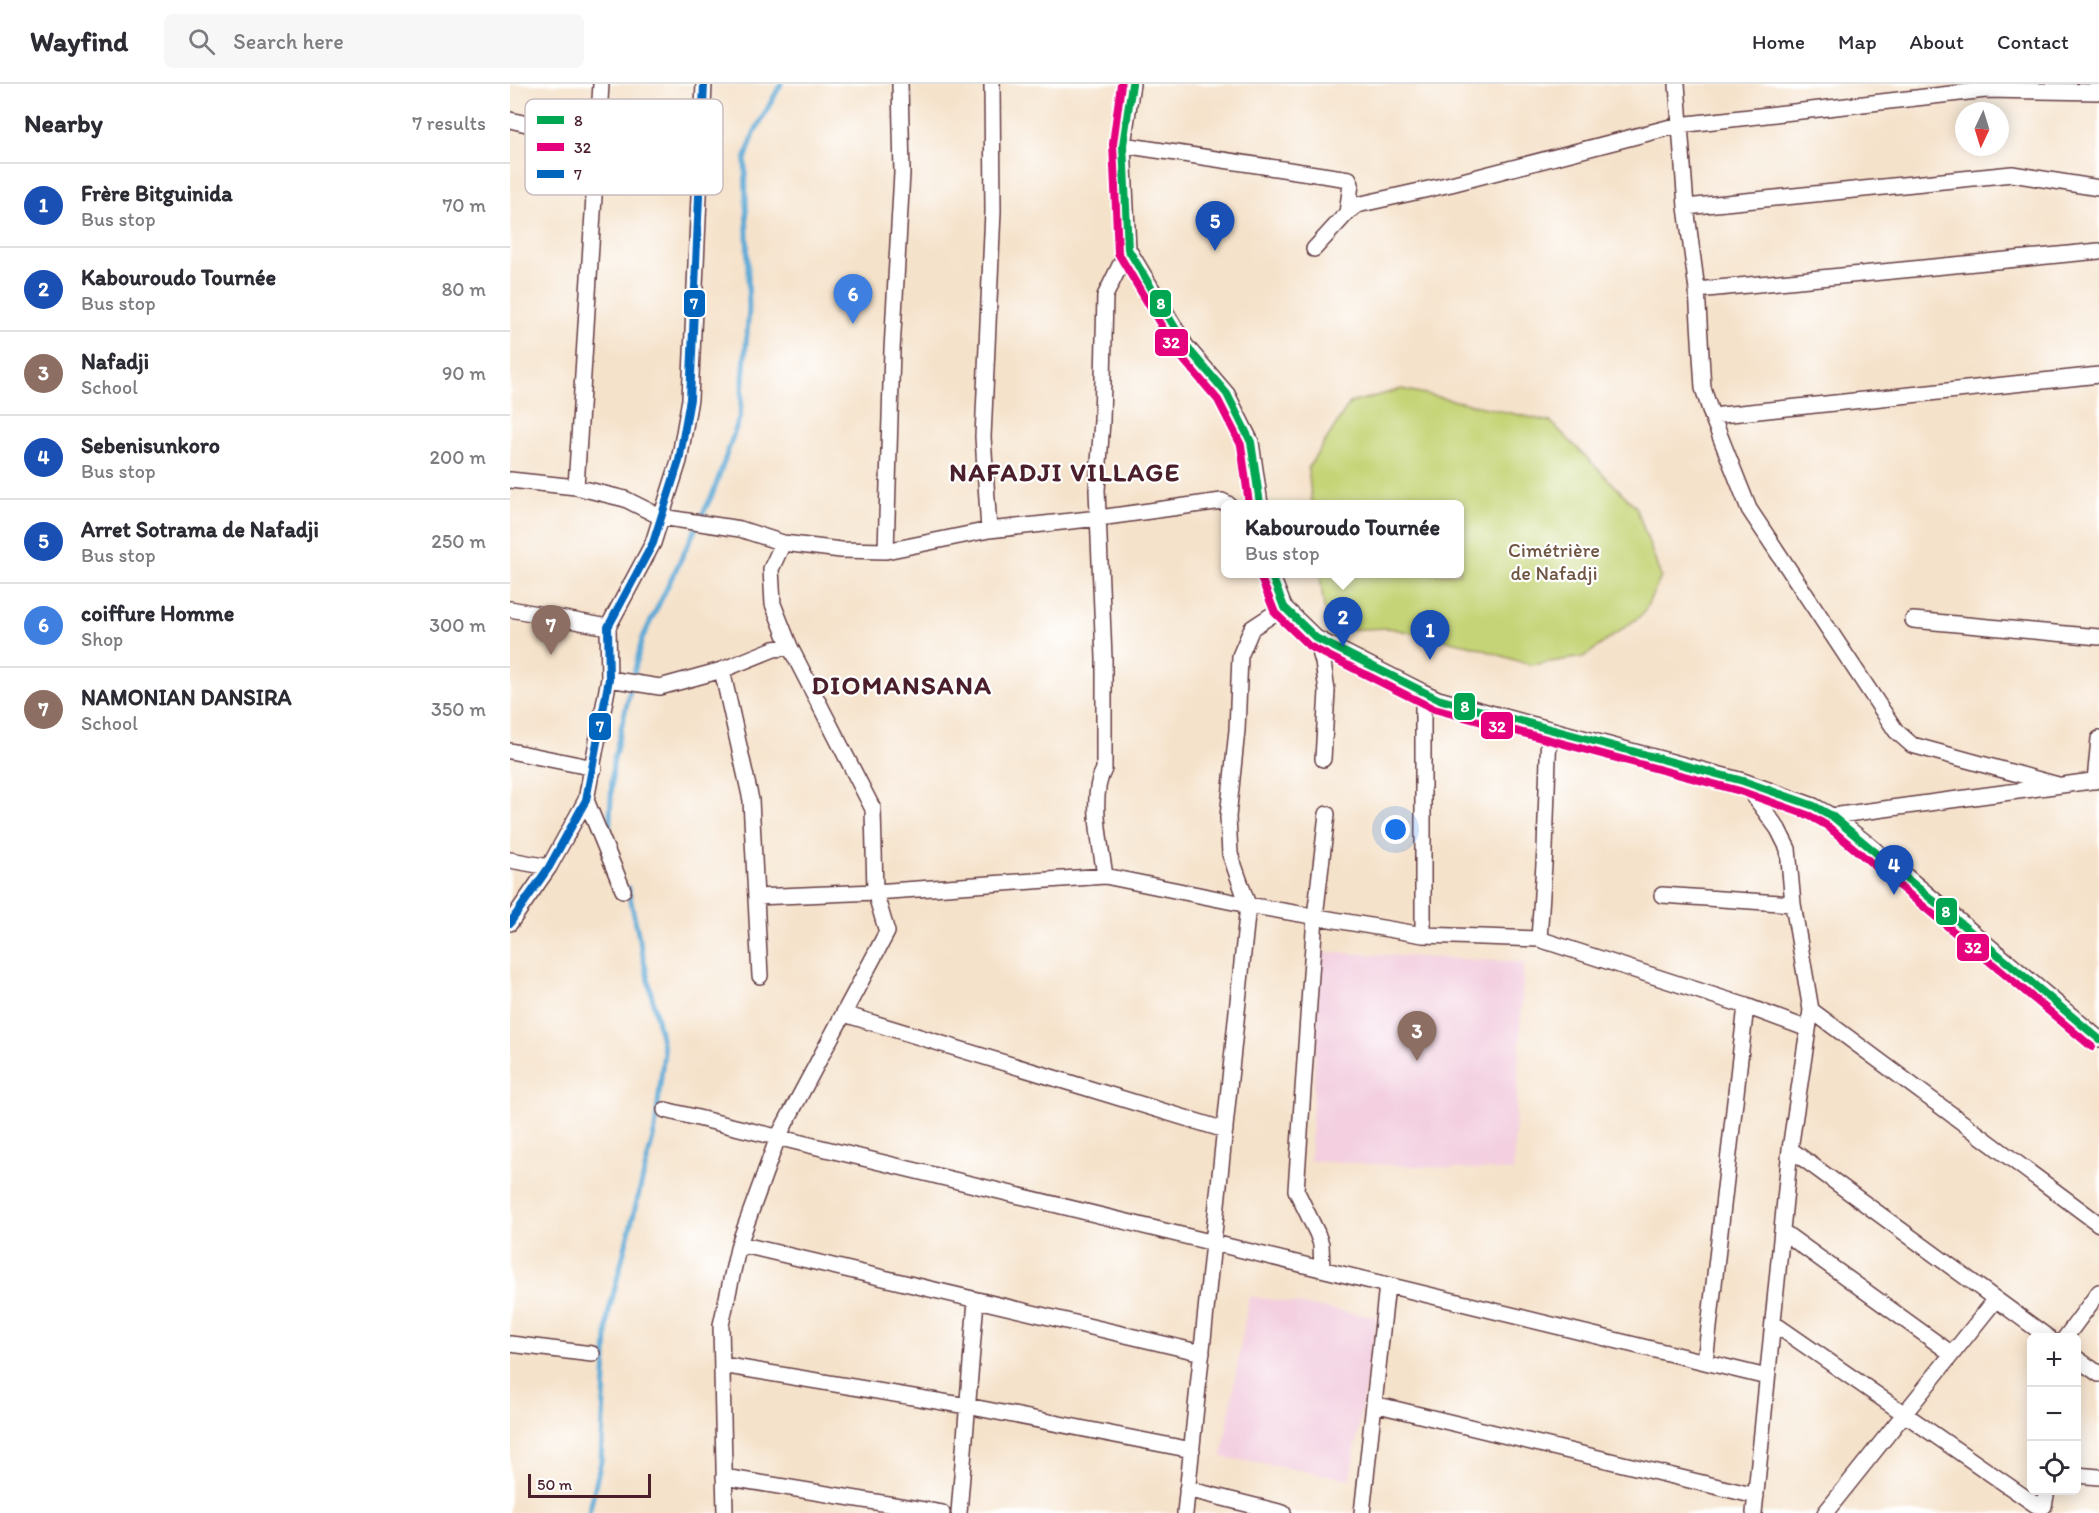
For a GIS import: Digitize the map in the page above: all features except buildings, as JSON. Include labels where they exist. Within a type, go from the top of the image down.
[{"type":"street","points":[[600,99],[601,84]]},
{"type":"street","points":[[703,99],[704,84]]},
{"type":"street","points":[[886,551],[892,350],[902,173],[900,84]]},
{"type":"street","points":[[989,530],[982,437],[992,231],[992,84]]},
{"type":"street","points":[[1132,84],[1123,145],[1128,249],[1186,346],[1227,394],[1251,442],[1259,500]]},
{"type":"street","points":[[1677,84],[1686,207],[1697,290],[1703,388],[1749,509],[1896,731],[1912,745],[2058,785]]},
{"type":"street","points":[[1314,249],[1357,205],[1451,184],[1679,125],[1986,90],[2099,92]]},
{"type":"street","points":[[510,120],[525,124]]},
{"type":"street","points":[[1123,145],[1349,179],[1351,184],[1347,213]]},
{"type":"street","points":[[1686,207],[2013,174],[2099,188]]},
{"type":"street","points":[[576,487],[595,195]]},
{"type":"street","points":[[510,923],[549,867],[586,800],[594,768],[609,679],[608,627],[653,543],[679,461],[690,399],[699,195]]},
{"type":"street","points":[[1105,876],[1096,796],[1104,769],[1104,658],[1097,490],[1102,421],[1105,296],[1128,249]]},
{"type":"street","points":[[1697,290],[2099,250]]},
{"type":"street","points":[[1712,416],[2099,375]]},
{"type":"street","points":[[510,480],[576,487],[625,499],[661,517],[740,529],[783,543],[842,550],[886,551],[989,530],[1221,501]]},
{"type":"street","points":[[725,1513],[721,1325],[739,1244],[778,1137],[887,932],[875,892],[873,809],[790,648],[773,604],[771,569],[783,543]]},
{"type":"street","points":[[1273,578],[1284,607],[1316,638],[1438,699],[1743,781],[1832,816],[2099,1039]]},
{"type":"street","points":[[1185,1513],[1248,905],[1230,854],[1227,817],[1237,730],[1240,656],[1252,628],[1284,607]]},
{"type":"street","points":[[510,609],[608,627]]},
{"type":"street","points":[[1913,620],[2099,637]]},
{"type":"street","points":[[1316,638],[1328,691],[1323,759]]},
{"type":"street","points":[[609,679],[660,687],[722,670],[774,649],[790,648]]},
{"type":"street","points":[[722,670],[751,800],[760,976]]},
{"type":"street","points":[[1422,692],[1424,935]]},
{"type":"street","points":[[1539,939],[1549,729]]},
{"type":"street","points":[[1832,816],[2097,781],[2099,739]]},
{"type":"street","points":[[510,751],[594,768]]},
{"type":"street","points":[[1743,781],[1778,829],[1788,849],[1793,904],[1811,1010],[1790,1149],[1754,1513]]},
{"type":"street","points":[[586,800],[623,890]]},
{"type":"street","points":[[1322,1269],[1321,1244],[1296,1190],[1315,916],[1327,814]]},
{"type":"street","points":[[510,860],[549,867]]},
{"type":"street","points":[[756,897],[875,892],[1105,876],[1248,905],[1424,935],[1539,939],[1746,1006],[1808,1029]]},
{"type":"street","points":[[1662,896],[1793,904]]},
{"type":"street","points":[[1705,1362],[1746,1006]]},
{"type":"street","points":[[1811,1010],[2099,1224]]},
{"type":"street","points":[[844,1014],[1225,1130]]},
{"type":"street","points":[[665,1110],[1767,1377]]},
{"type":"street","points":[[1790,1149],[2043,1333]]},
{"type":"street","points":[[1782,1232],[1952,1354]]},
{"type":"street","points":[[739,1244],[1202,1353]]},
{"type":"street","points":[[1362,1513],[1387,1285]]},
{"type":"street","points":[[2069,1333],[2099,1292]]},
{"type":"street","points":[[1825,1513],[1996,1299]]},
{"type":"street","points":[[959,1513],[976,1300]]},
{"type":"street","points":[[1773,1323],[2036,1505],[2044,1506],[2046,1495]]},
{"type":"street","points":[[510,1344],[592,1354]]},
{"type":"street","points":[[2081,1361],[2099,1374]]},
{"type":"street","points":[[722,1365],[967,1406],[1192,1450]]},
{"type":"street","points":[[1374,1404],[1756,1496]]},
{"type":"street","points":[[2081,1475],[2099,1477]]},
{"type":"street","points":[[724,1477],[942,1513]]},
{"type":"street","points":[[1187,1489],[1282,1513]]},
{"type":"shaded area","points":[[1320,952],[1524,962],[1513,1171],[1310,1161]]},
{"type":"shaded area","points":[[1249,1296],[1377,1317],[1350,1479],[1222,1457]]},
{"type":"green space","name":"Cimétrière de Nafadji","points":[[1402,389],[1551,422],[1636,507],[1661,577],[1643,614],[1584,657],[1530,665],[1469,645],[1389,628],[1339,630],[1324,609],[1320,578],[1464,578],[1464,500],[1312,500],[1308,468],[1350,403]]},
{"type":"waterway","points":[[614,848],[609,836],[613,763],[642,639],[713,493],[740,416],[749,309],[745,160],[754,133],[781,84]]},
{"type":"waterway","points":[[589,1513],[601,1461],[608,1315],[655,1130],[664,1051],[628,888]]},
{"type":"transit line","name":"7","points":[[703,99],[704,84]]},
{"type":"transit line","name":"32","points":[[1121,84],[1113,144],[1118,253],[1177,352],[1218,400],[1241,445],[1248,500]]},
{"type":"transit line","name":"8","points":[[1132,84],[1123,145],[1128,249],[1186,346],[1227,394],[1251,442],[1259,500]]},
{"type":"transit line","name":"7","points":[[510,923],[549,867],[586,800],[609,679],[608,627],[653,543],[679,461],[690,399],[699,195]]},
{"type":"transit line","name":"32","points":[[1261,578],[1275,613],[1309,646],[1434,709],[1740,791],[1810,816],[1826,825],[2092,1047]]},
{"type":"transit line","name":"8","points":[[1273,578],[1284,607],[1316,638],[1438,699],[1743,781],[1814,806],[1832,816],[2099,1039]]},
{"type":"place","name":"Arret Sotrama de Nafadji","points":[[1215,251]]},
{"type":"place","name":"coiffure Homme","points":[[853,324]]},
{"type":"place","name":"Kabouroudo Tournée","points":[[1343,647]]},
{"type":"place","name":"NAMONIAN DANSIRA","points":[[551,655]]},
{"type":"place","name":"Frère Bitguinida","points":[[1430,660]]},
{"type":"place","name":"Sebenisunkoro","points":[[1894,895]]},
{"type":"place","name":"Nafadji","points":[[1417,1061]]},
{"type":"district","name":"NAFADJI VILLAGE","points":[[1065,472]]},
{"type":"district","name":"DIOMANSANA","points":[[902,685]]}]
